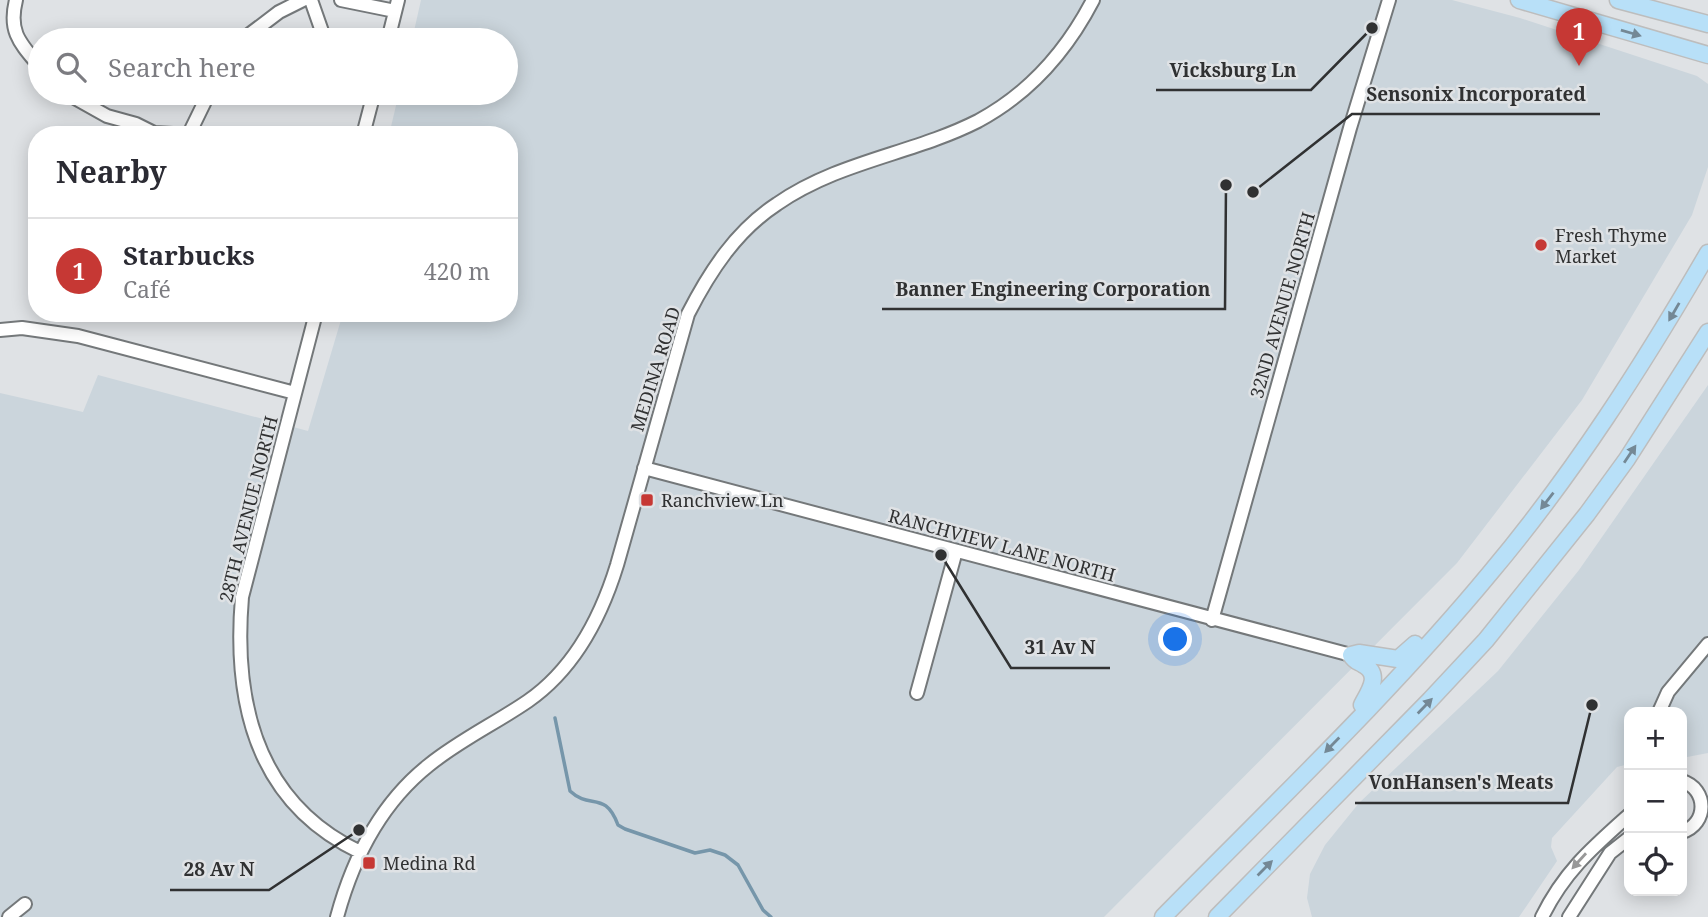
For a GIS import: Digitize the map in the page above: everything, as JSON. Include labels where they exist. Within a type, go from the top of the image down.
[{"type":"main road","points":[[1519,0],[1708,55]]},
{"type":"main road","points":[[1618,0],[1708,24]]},
{"type":"main road","points":[[1163,917],[1350,726],[1475,591],[1549,500],[1605,422],[1658,341],[1708,253]]},
{"type":"main road","points":[[1217,917],[1486,640],[1603,492],[1708,332]]},
{"type":"main road","points":[[1350,726],[1373,685],[1371,671],[1365,665],[1355,662],[1351,655],[1359,653],[1389,659],[1403,656],[1482,568],[1515,541]]},
{"type":"street","points":[[16,0],[12,15],[13,33],[28,51]]},
{"type":"street","points":[[258,28],[279,12],[303,0]]},
{"type":"street","points":[[311,0],[321,28]]},
{"type":"street","points":[[341,0],[397,5],[391,28]]},
{"type":"street","name":"MEDINA ROAD","points":[[360,852],[385,811],[428,765],[531,698],[576,652],[593,625],[607,596],[688,314],[724,253],[748,227],[776,204],[806,186],[839,171],[976,121],[1007,103],[1035,81],[1059,55],[1080,26],[1093,0]]},
{"type":"street","name":"32ND AVENUE NORTH","points":[[1212,620],[1350,128],[1389,0]]},
{"type":"street","points":[[87,105],[107,116],[140,126]]},
{"type":"street","points":[[194,126],[203,105]]},
{"type":"street","points":[[365,126],[371,105]]},
{"type":"street","name":"28TH AVENUE NORTH","points":[[314,322],[243,597],[240,641],[245,695],[253,727],[277,784],[295,807],[316,827],[360,852]]},
{"type":"street","points":[[0,330],[22,328],[78,336],[295,393]]},
{"type":"street","name":"RANCHVIEW LANE NORTH","points":[[644,468],[1351,655]]},
{"type":"street","points":[[917,693],[956,551]]},
{"type":"street","points":[[1661,707],[1668,692],[1708,644]]},
{"type":"street","points":[[1687,782],[1708,786]]},
{"type":"street","points":[[1687,784],[1700,794],[1704,815],[1693,828],[1687,830]]},
{"type":"street","points":[[1542,917],[1565,878],[1583,856],[1624,819]]},
{"type":"street","points":[[1569,917],[1610,853],[1624,842]]},
{"type":"street","points":[[337,917],[360,852]]},
{"type":"street","points":[[9,917],[24,904]]},
{"type":"shaded area","points":[[421,0],[1452,0],[1520,18],[1697,76],[1708,84],[1708,167],[1692,215],[1582,400],[1457,563],[1104,917],[0,917],[0,393],[83,412],[98,375],[308,431],[340,322],[518,322],[518,126],[391,126],[396,105],[518,105],[518,28],[415,28]]},
{"type":"shaded area","points":[[1708,385],[1708,753],[1687,757],[1687,707],[1624,707],[1624,765],[1617,767],[1552,838],[1551,847],[1557,861],[1519,917],[1312,917],[1307,898],[1310,874],[1325,845],[1359,803],[1498,671],[1579,570]]},
{"type":"waterway","points":[[555,718],[570,791],[608,808],[618,825],[625,829],[695,853],[710,850],[725,855],[738,865],[763,910],[771,917]]},
{"type":"place","name":"Vicksburg Ln","points":[[1372,28]]},
{"type":"place","name":"Starbucks","points":[[1579,66]]},
{"type":"place","name":"Banner Engineering Corporation","points":[[1226,185]]},
{"type":"place","name":"Sensonix Incorporated","points":[[1253,192]]},
{"type":"place","name":"Fresh Thyme Market","points":[[1541,245]]},
{"type":"place","name":"Ranchview Ln","points":[[647,500]]},
{"type":"place","name":"31 Av N","points":[[941,555]]},
{"type":"place","name":"VonHansen's Meats","points":[[1592,705]]},
{"type":"place","name":"28 Av N","points":[[359,830]]},
{"type":"place","name":"Medina Rd","points":[[369,863]]}]
